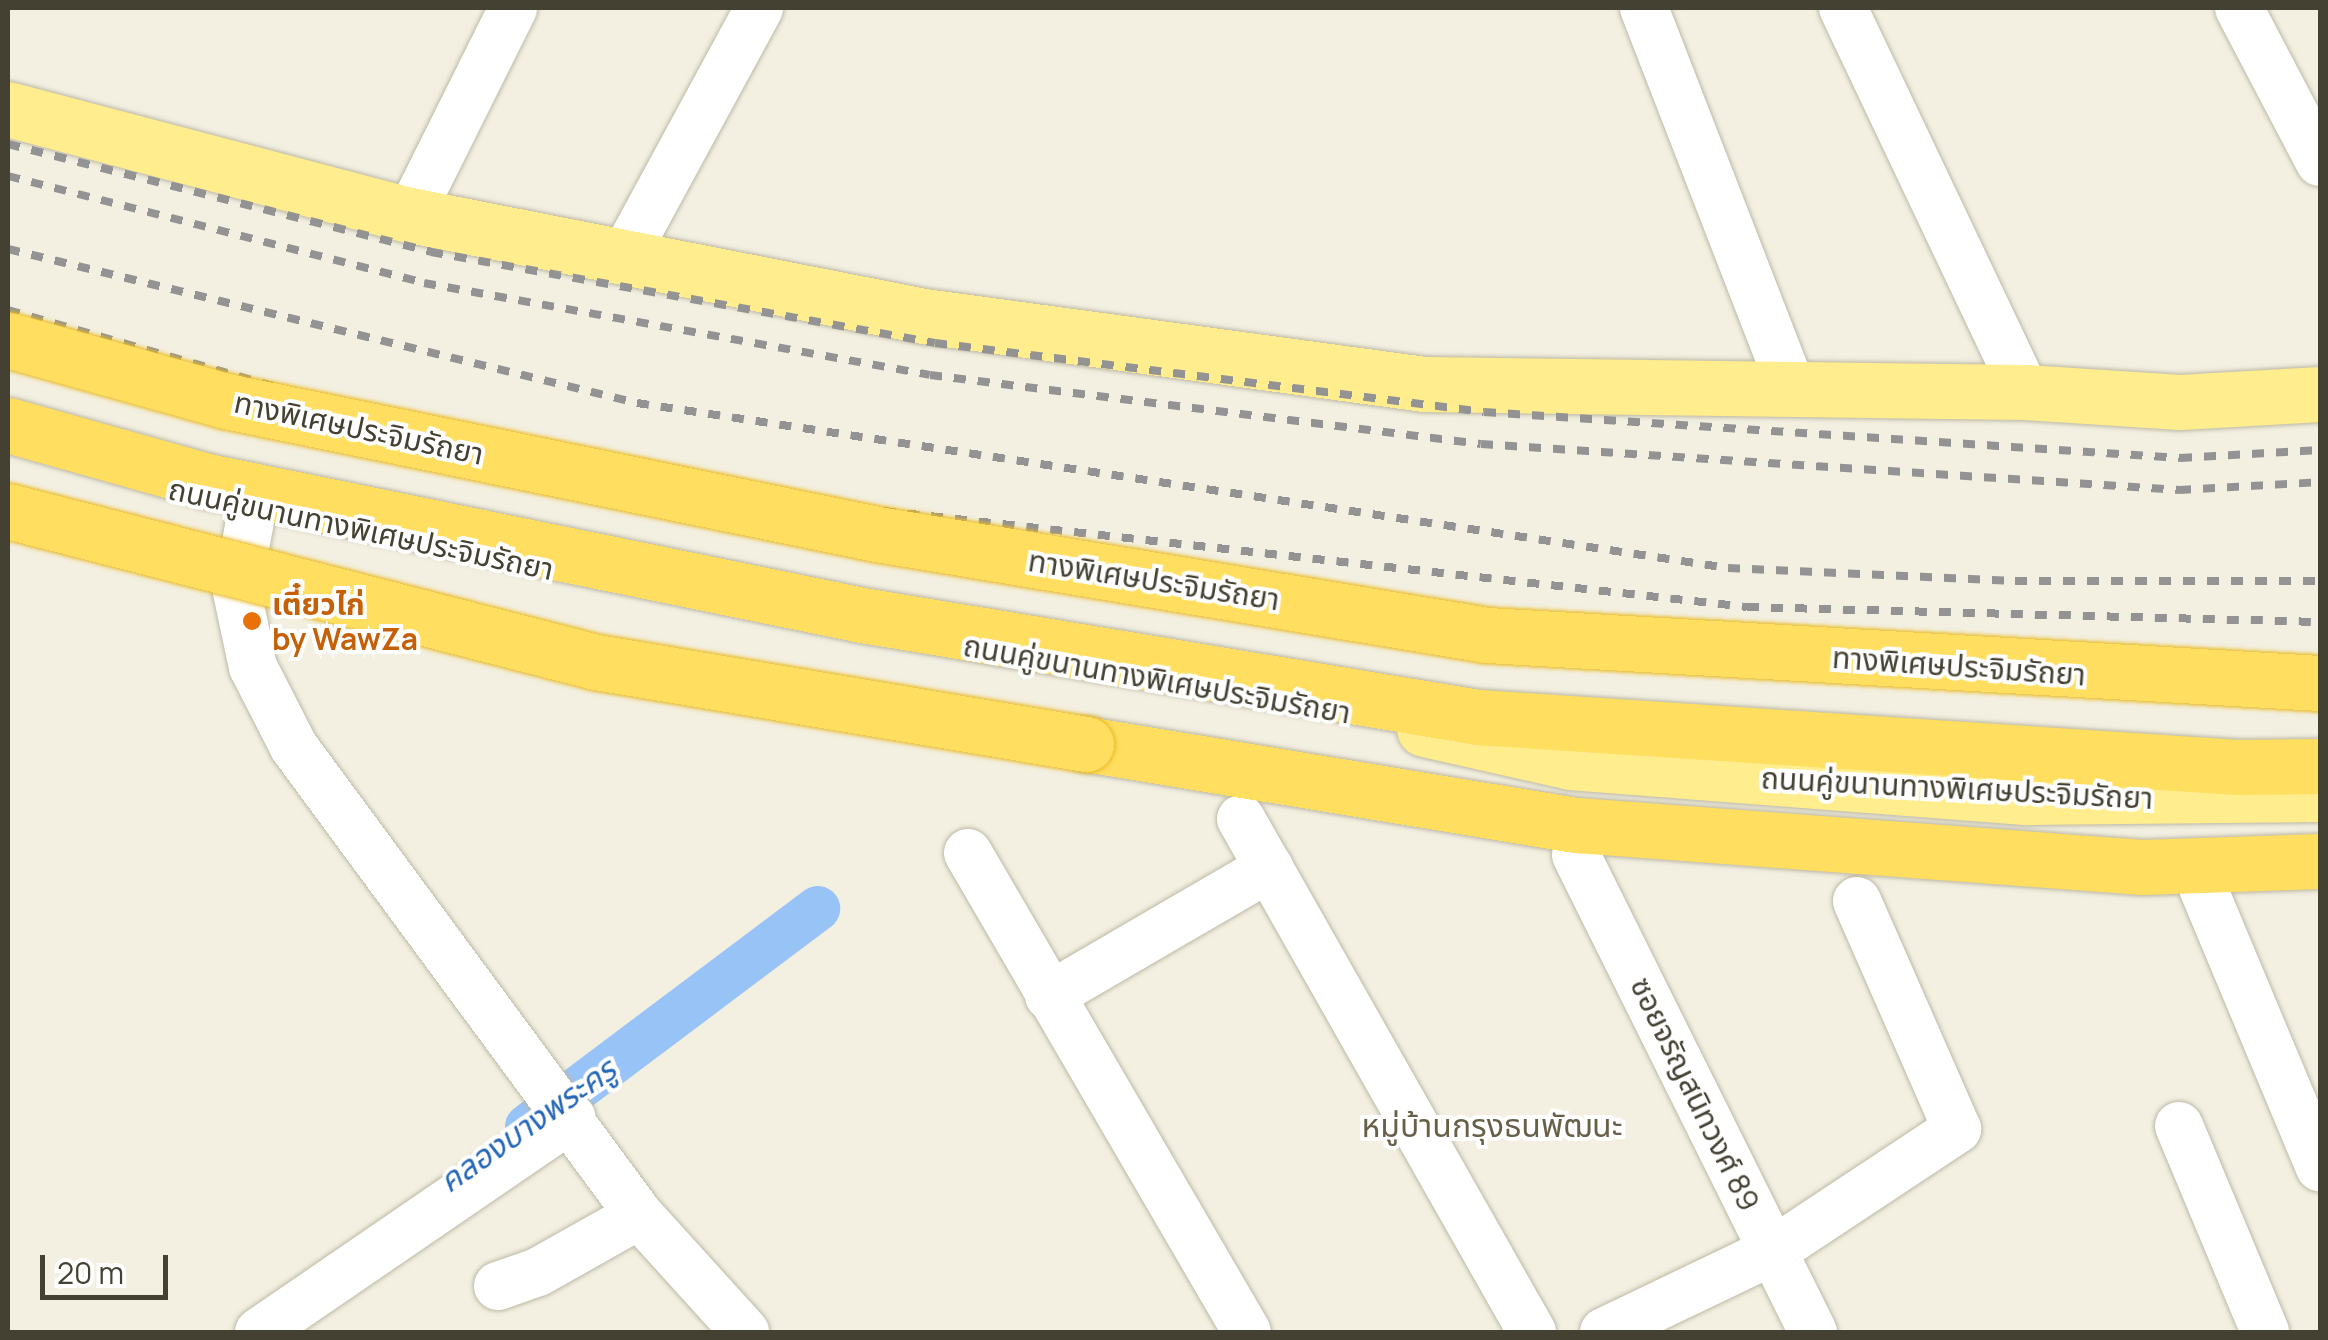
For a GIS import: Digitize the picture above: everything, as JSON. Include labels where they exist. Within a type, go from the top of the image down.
[{"type":"highway","name":"ทางพิเศษประจิมรัถยา","points":[[8,340],[226,401],[877,534],[1487,636],[2320,684]]},
{"type":"highway","points":[[8,425],[207,481],[862,615],[1478,717],[2237,767],[2320,766]]},
{"type":"highway","points":[[8,511],[596,662],[1577,825],[2142,867],[2320,861]]},
{"type":"main road","points":[[8,109],[410,215],[924,316],[1424,384],[1793,392],[2024,392],[2180,402],[2320,394]]},
{"type":"main road","name":"ถนนคู่ขนานทางพิเศษประจิมรัถยา","points":[[8,443],[252,510],[704,602],[1346,711],[1570,762],[2029,797],[2320,794]]},
{"type":"street","points":[[410,215],[513,8]]},
{"type":"street","points":[[624,257],[760,8]]},
{"type":"street","points":[[1644,8],[1793,392]]},
{"type":"street","points":[[1843,8],[2024,392]]},
{"type":"street","points":[[2239,8],[2320,162]]},
{"type":"street","points":[[252,510],[237,592],[253,667],[352,835],[542,1076],[639,1215],[744,1332]]},
{"type":"street","points":[[1241,819],[1532,1332]]},
{"type":"street","points":[[968,854],[1247,1332]]},
{"type":"street","name":"ซอยจรัญสนิทวงศ์ 89","points":[[1576,856],[1813,1332]]},
{"type":"street","points":[[1049,996],[1269,868]]},
{"type":"street","points":[[2203,888],[2320,1168]]},
{"type":"street","points":[[1604,1332],[1773,1251],[1957,1129],[1857,901]]},
{"type":"street","points":[[260,1332],[572,1118]]},
{"type":"street","points":[[2178,1126],[2265,1332]]},
{"type":"street","points":[[498,1286],[538,1272],[639,1215]]},
{"type":"waterway","name":"คลองบางพระครู","points":[[527,1126],[817,908]]},
{"type":"railway","points":[[8,144],[431,252],[935,343],[1484,412],[2180,458],[2320,450]]},
{"type":"railway","points":[[8,176],[424,283],[930,375],[1481,444],[2179,490],[2320,482]]},
{"type":"railway","points":[[8,249],[637,403],[1728,568],[2015,581],[2320,581]]},
{"type":"railway","points":[[8,310],[597,479],[1747,607],[2320,622]]},
{"type":"place","name":"เตี๋ยวไก่ by WawZa","points":[[252,621]]},
{"type":"district","name":"หมู่บ้านกรุงธนพัฒนะ","points":[[1492,1125]]}]
